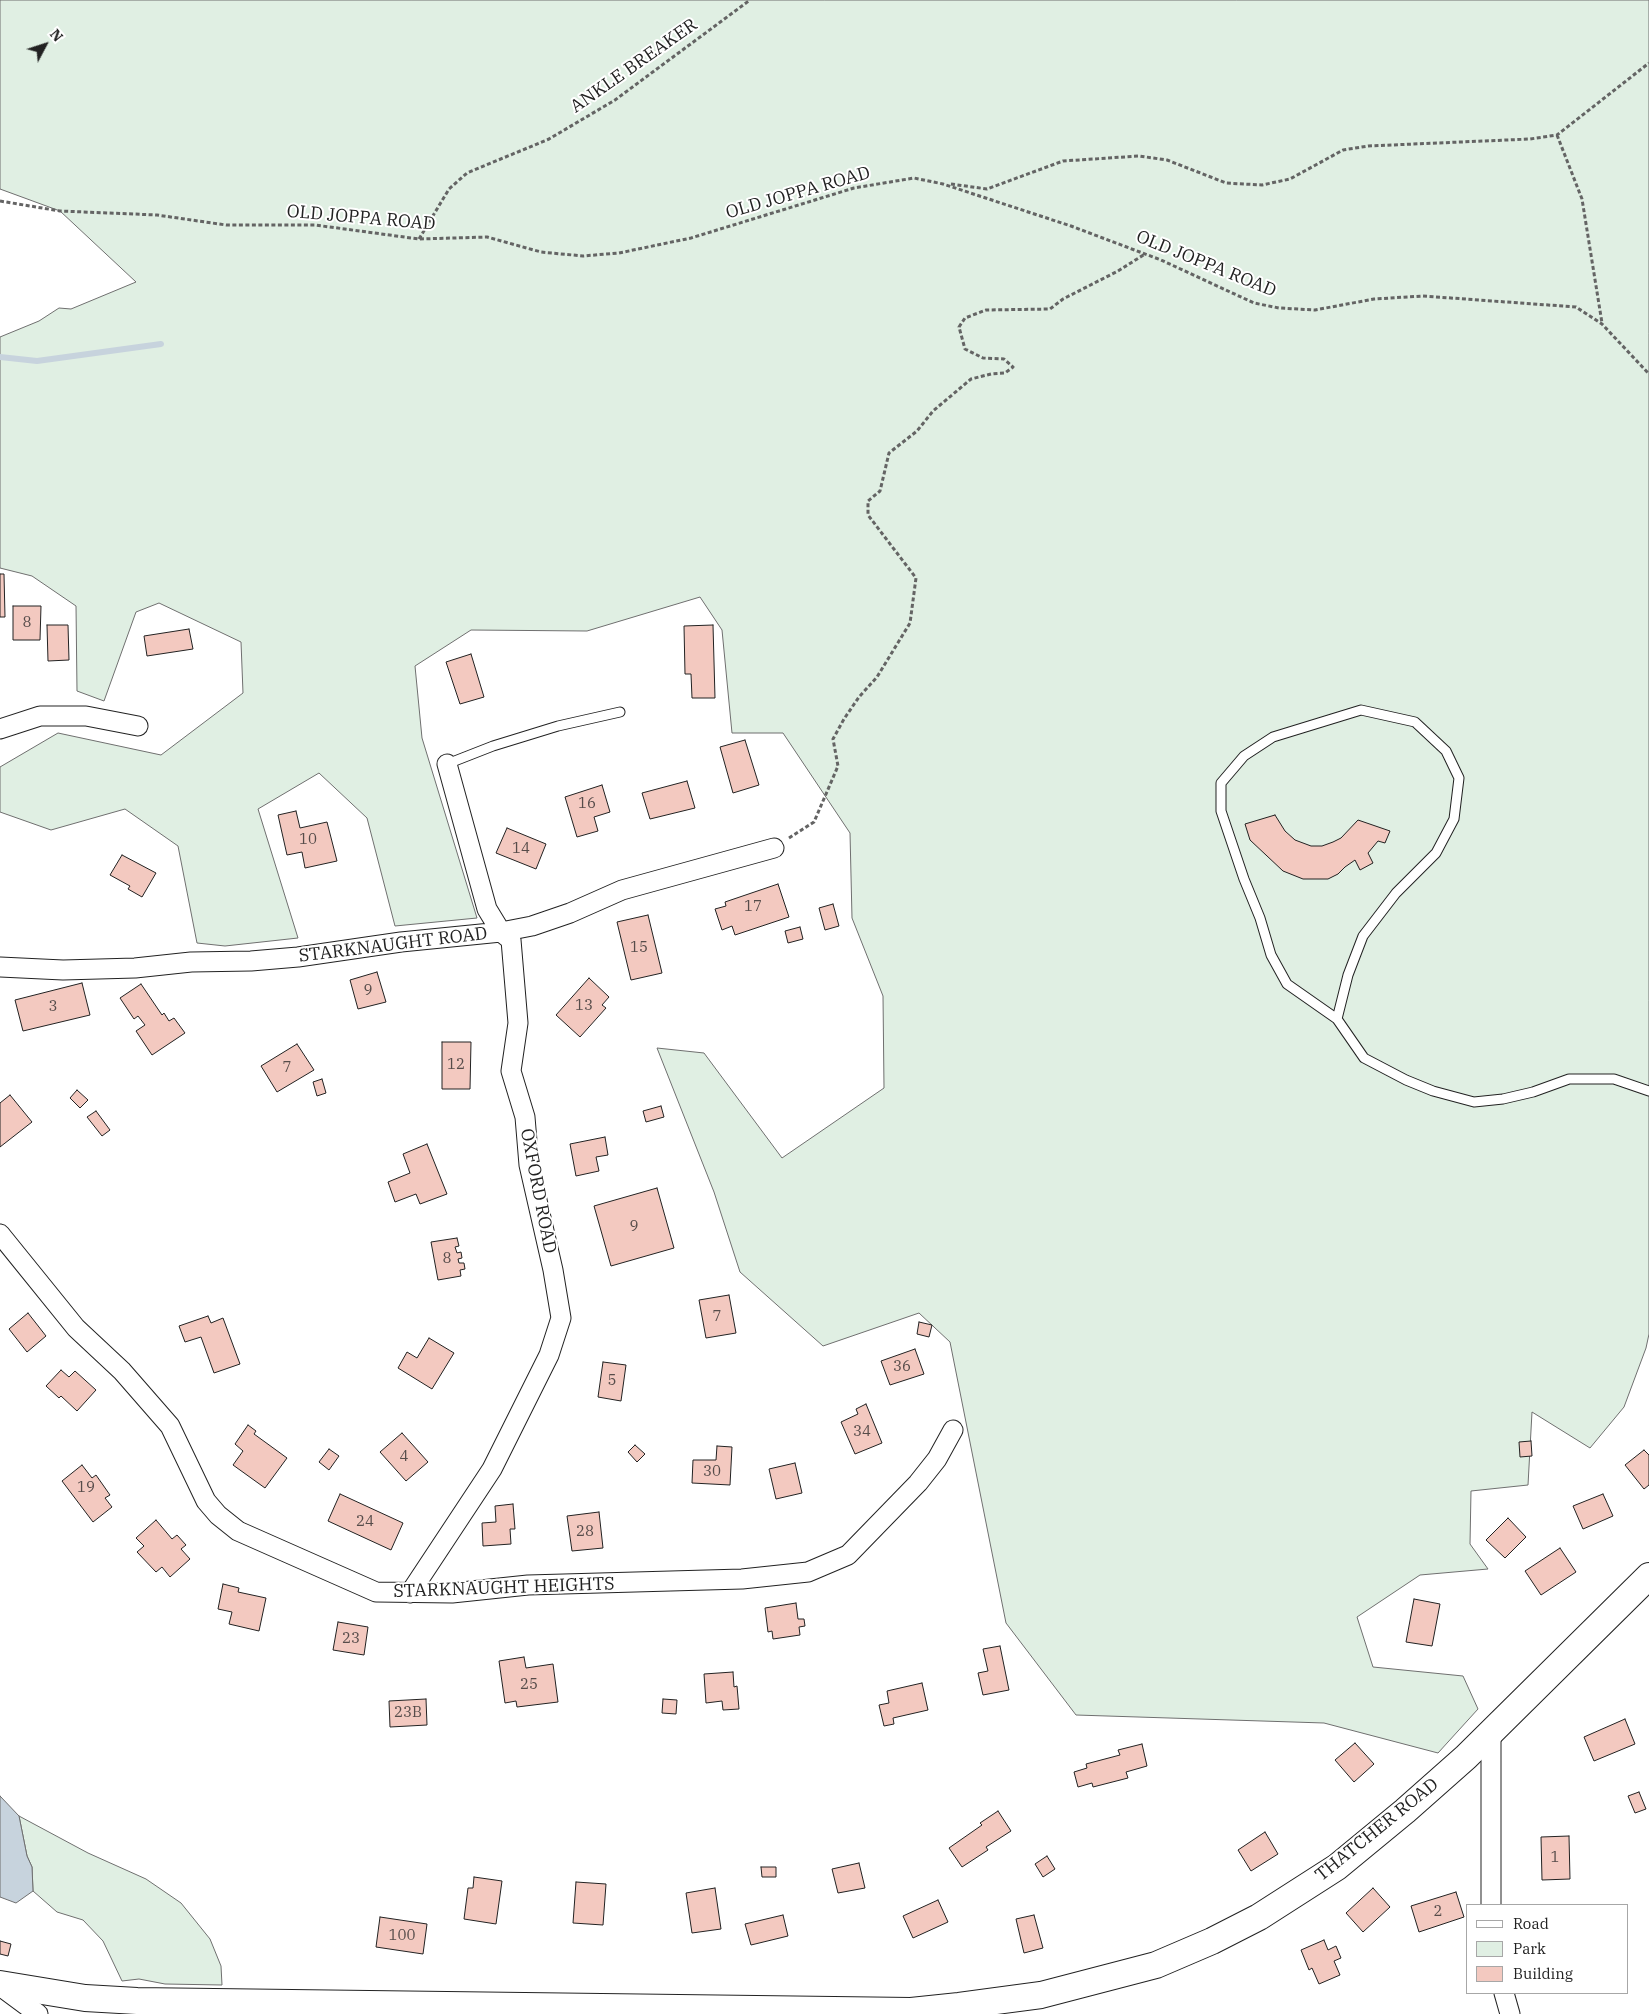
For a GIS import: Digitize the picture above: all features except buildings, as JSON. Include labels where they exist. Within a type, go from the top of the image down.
[{"type":"main road","name":"THATCHER ROAD","points":[[0,1985],[85,1998],[217,2008],[911,2011],[1041,1995],[1156,1965],[1212,1941],[1259,1916],[1337,1867],[1405,1811],[1491,1733],[1649,1576]]},
{"type":"street","points":[[0,730],[40,716],[86,716],[138,726]]},
{"type":"street","name":"OXFORD ROAD","points":[[410,1593],[492,1469],[549,1355],[561,1318],[553,1270],[529,1165],[525,1117],[511,1071],[518,1022],[511,940],[501,932],[487,909],[447,764]]},
{"type":"street","name":"STARKNAUGHT ROAD","points":[[0,967],[63,970],[135,968],[191,962],[251,961],[298,957],[401,942],[501,932],[532,926],[570,913],[622,890],[774,848]]},
{"type":"street","name":"STARKNAUGHT HEIGHTS","points":[[0,1234],[76,1328],[122,1371],[170,1426],[206,1501],[218,1515],[238,1531],[376,1592],[452,1592],[528,1585],[742,1579],[808,1572],[848,1555],[918,1483],[937,1459],[953,1430]]},
{"type":"street","points":[[1491,1733],[1491,1904]]},
{"type":"street","points":[[0,1985],[38,2014]]},
{"type":"street","points":[[1504,1994],[1510,2014]]},
{"type":"lane","points":[[1337,1019],[1348,975],[1363,936],[1396,893],[1436,853],[1454,819],[1459,778],[1446,751],[1415,722],[1361,710],[1273,737],[1244,756],[1221,783],[1221,811],[1244,879],[1260,918],[1271,955],[1287,984],[1337,1019],[1364,1058],[1424,1088],[1474,1102],[1503,1099],[1532,1092],[1568,1079],[1614,1079],[1649,1091]]},
{"type":"lane","points":[[447,764],[493,746],[558,726],[620,712]]},
{"type":"path","name":"ANKLE BREAKER","points":[[419,239],[450,189],[467,173],[548,139],[615,100],[750,0]]},
{"type":"path","points":[[943,184],[987,189],[1063,161],[1139,156],[1167,160],[1226,183],[1262,185],[1290,179],[1343,150],[1368,146],[1530,139],[1557,135],[1649,63]]},
{"type":"path","points":[[1557,135],[1582,200],[1602,324]]},
{"type":"path","name":"OLD JOPPA ROAD","points":[[0,201],[60,211],[157,215],[226,225],[315,226],[419,239],[487,237],[542,252],[583,256],[619,253],[691,238],[854,188],[914,178],[943,184],[1071,226],[1145,254],[1254,303],[1279,308],[1315,310],[1374,298],[1423,296],[1576,308],[1602,324],[1649,374]]},
{"type":"path","points":[[774,848],[814,822],[838,766],[833,739],[844,718],[877,677],[910,623],[916,578],[868,515],[868,501],[880,491],[889,453],[917,431],[933,411],[971,379],[1005,373],[1012,367],[1004,359],[983,358],[965,349],[959,327],[965,318],[986,310],[1050,309],[1063,299],[1112,274],[1145,254]]},
{"type":"green space","points":[[0,0],[1649,0],[1649,1334],[1646,1348],[1624,1407],[1590,1448],[1532,1412],[1528,1485],[1471,1491],[1470,1544],[1488,1569],[1420,1575],[1357,1617],[1373,1667],[1463,1676],[1478,1709],[1438,1753],[1324,1723],[1076,1715],[1006,1623],[950,1342],[919,1313],[823,1346],[740,1272],[714,1192],[657,1048],[704,1053],[782,1158],[884,1088],[883,996],[852,918],[850,833],[783,733],[732,733],[722,630],[700,597],[587,631],[471,630],[415,666],[422,738],[477,918],[395,926],[367,818],[319,773],[258,809],[298,938],[225,946],[197,943],[178,846],[125,809],[51,830],[0,812],[0,767],[58,733],[161,755],[243,693],[241,642],[159,603],[136,612],[104,701],[77,691],[76,606],[32,576],[0,568],[0,337],[39,321],[59,308],[71,309],[136,282],[60,211],[0,189]]},
{"type":"green space","points":[[19,1816],[88,1853],[146,1879],[181,1903],[210,1939],[221,1966],[222,1985],[165,1984],[139,1979],[122,1981],[103,1941],[83,1920],[57,1912],[33,1891],[32,1867],[27,1856]]},
{"type":"shaded area","points":[[0,1796],[19,1816],[27,1856],[32,1867],[33,1891],[16,1903],[0,1897]]},
{"type":"waterway","points":[[0,357],[37,361],[161,344]]}]
